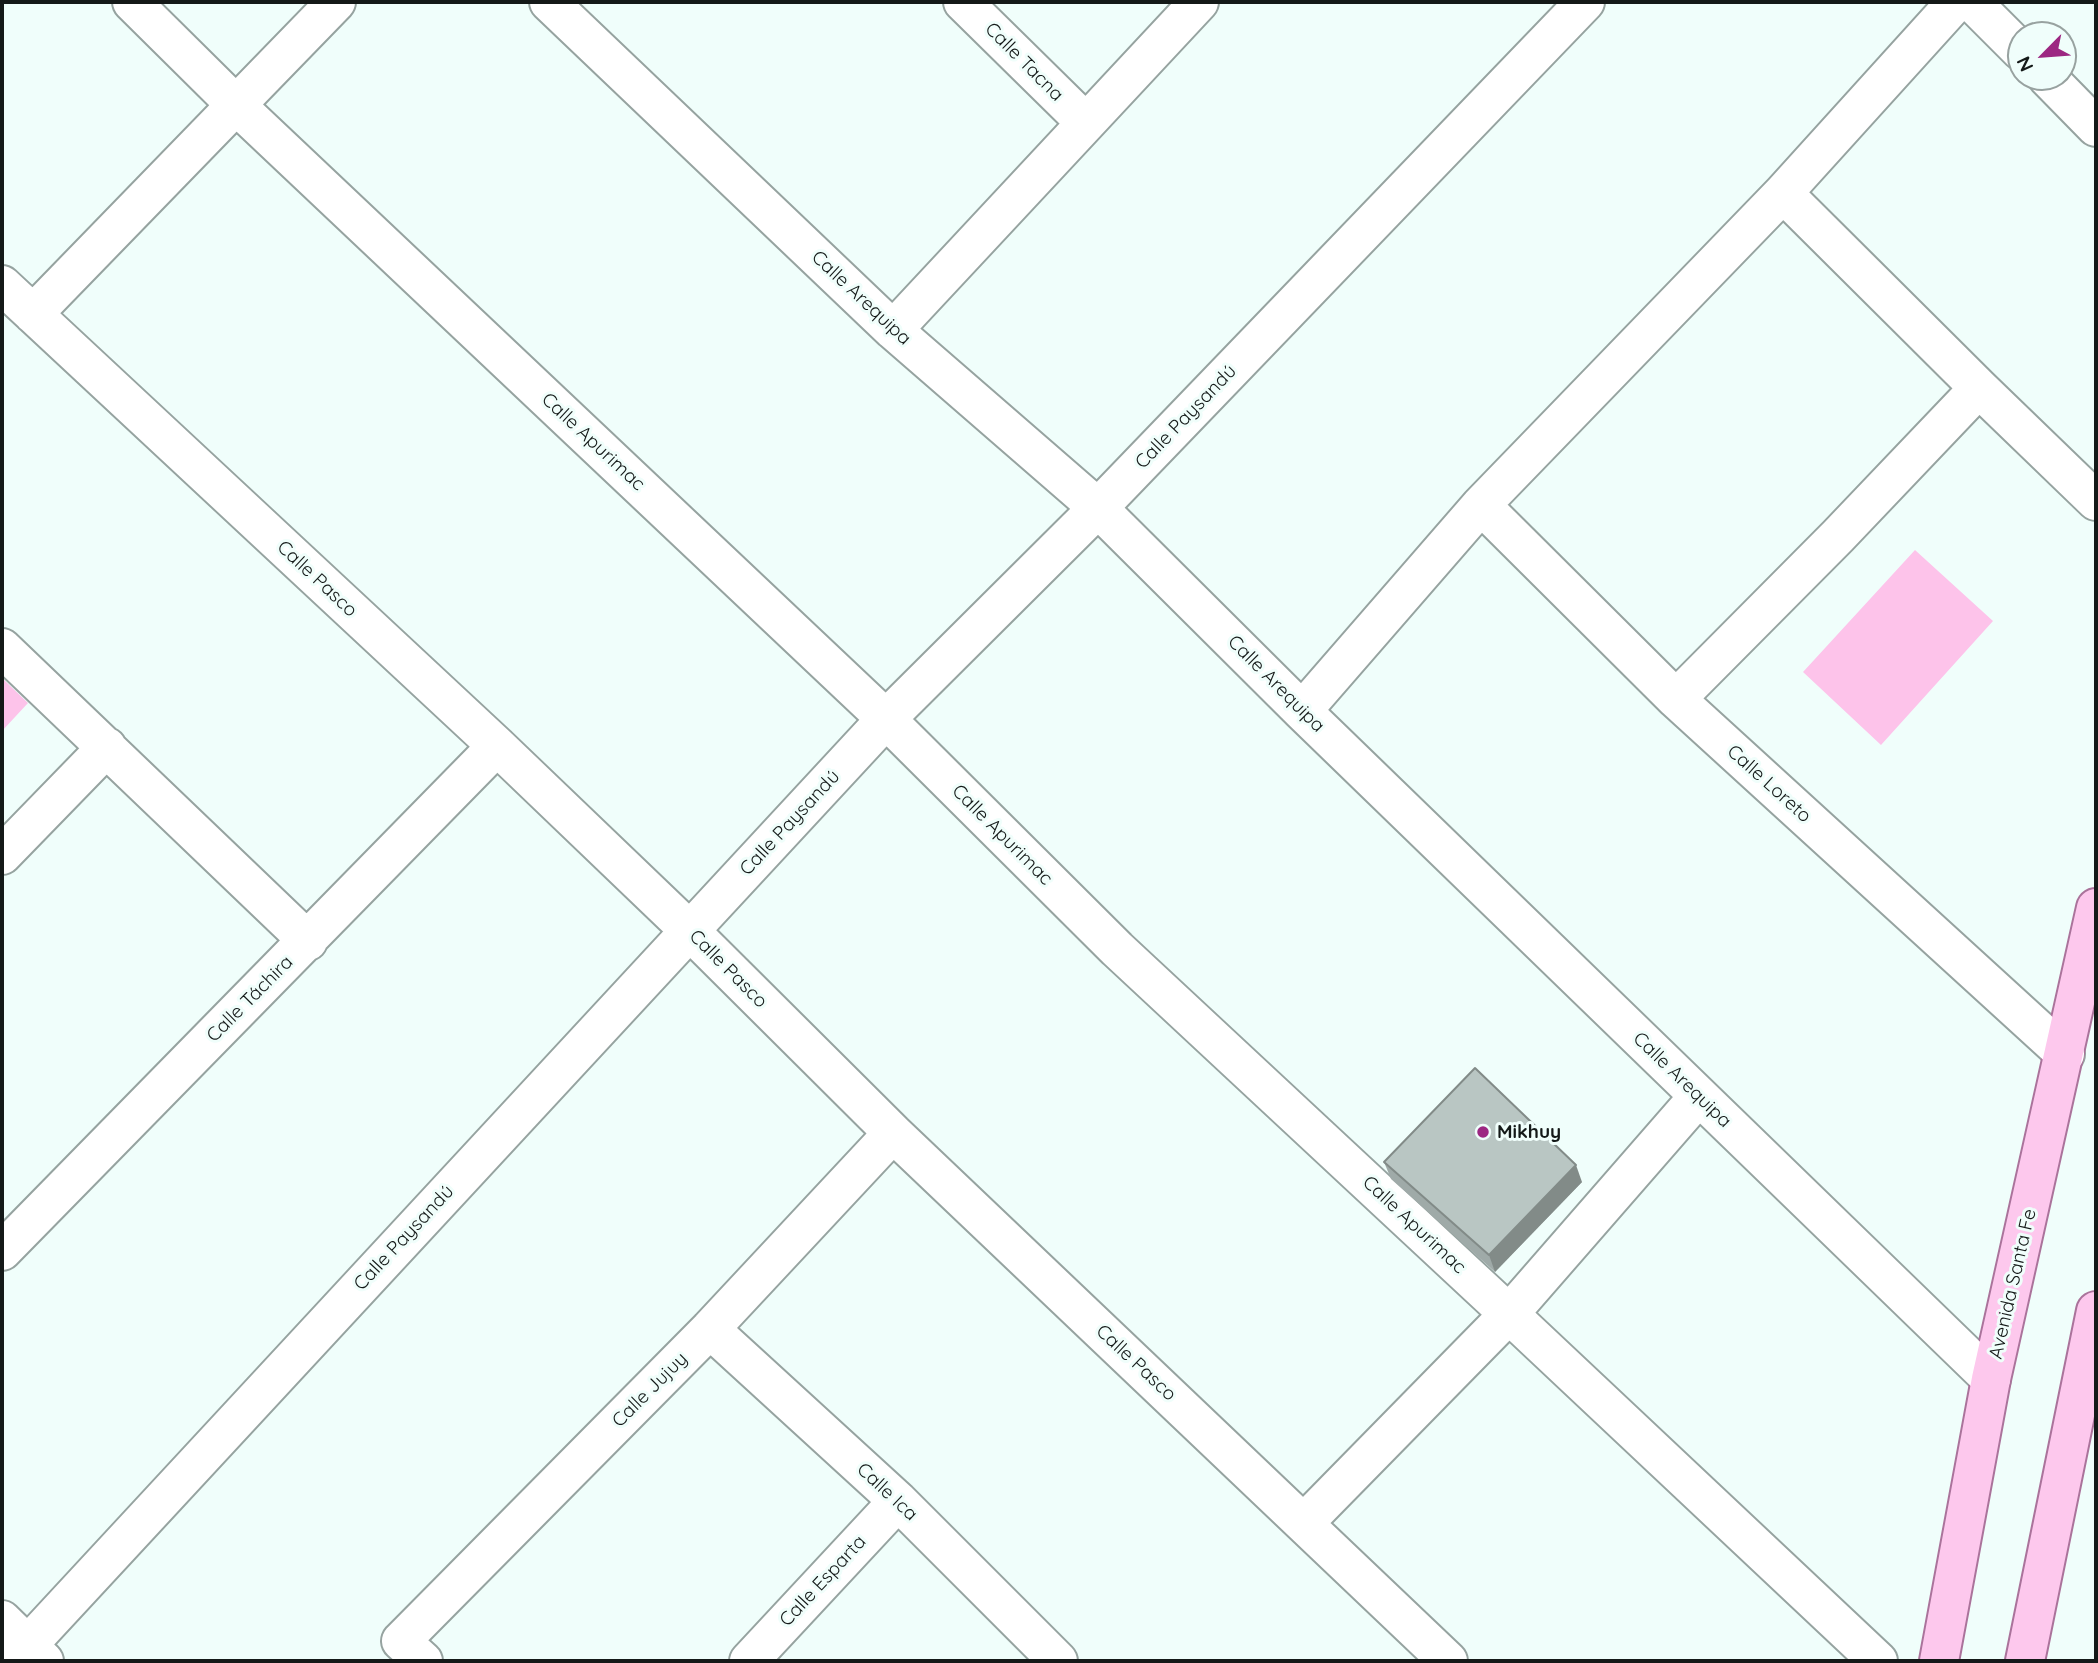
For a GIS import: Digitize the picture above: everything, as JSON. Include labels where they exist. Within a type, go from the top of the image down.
[{"type":"main road","name":"Avenida Santa Fe","points":[[1939,1661],[1991,1379],[2096,908]]},
{"type":"main road","points":[[2025,1661],[2096,1311]]},
{"type":"street","name":"Calle Apurimac","points":[[132,2],[236,105],[886,719],[1117,949],[1878,1661]]},
{"type":"street","points":[[33,314],[336,2]]},
{"type":"street","name":"Calle Arequipa","points":[[549,2],[893,330],[1098,508],[1302,711],[1991,1379]]},
{"type":"street","name":"Calle Tacna","points":[[963,2],[1085,122]]},
{"type":"street","points":[[893,330],[1199,2]]},
{"type":"street","name":"Calle Paysandú","points":[[22,1647],[886,719],[1098,508],[1585,2]]},
{"type":"street","points":[[1302,711],[1481,505],[1783,193],[1956,2]]},
{"type":"street","points":[[1972,2],[2007,37]]},
{"type":"street","points":[[2061,91],[2096,127]]},
{"type":"street","points":[[1783,193],[2096,501]]},
{"type":"street","name":"Calle Pasco","points":[[2,285],[497,746],[689,930],[893,1133],[1448,1661]]},
{"type":"street","points":[[1676,699],[1838,536],[1979,388]]},
{"type":"street","name":"Calle Loreto","points":[[1481,505],[1676,699],[2065,1054]]},
{"type":"street","points":[[2,648],[308,941]]},
{"type":"street","name":"Calle Táchira","points":[[2,1250],[497,746]]},
{"type":"street","points":[[2,855],[107,747]]},
{"type":"street","points":[[1304,1523],[1509,1314],[1699,1096]]},
{"type":"street","name":"Calle Jujuy","points":[[412,1651],[893,1133]]},
{"type":"street","name":"Calle Ica","points":[[710,1329],[898,1502],[1058,1661]]},
{"type":"street","name":"Calle Esparta","points":[[749,1661],[898,1502]]},
{"type":"shaded area","points":[[1915,550],[1993,621],[1881,745],[1803,672]]},
{"type":"shaded area","points":[[2,678],[28,703],[2,731]]},
{"type":"building","name":"Mikhuy","points":[[1475,1068],[1576,1165],[1489,1255],[1384,1162]]},
{"type":"place","name":"Mikhuy","points":[[1483,1132]]}]
